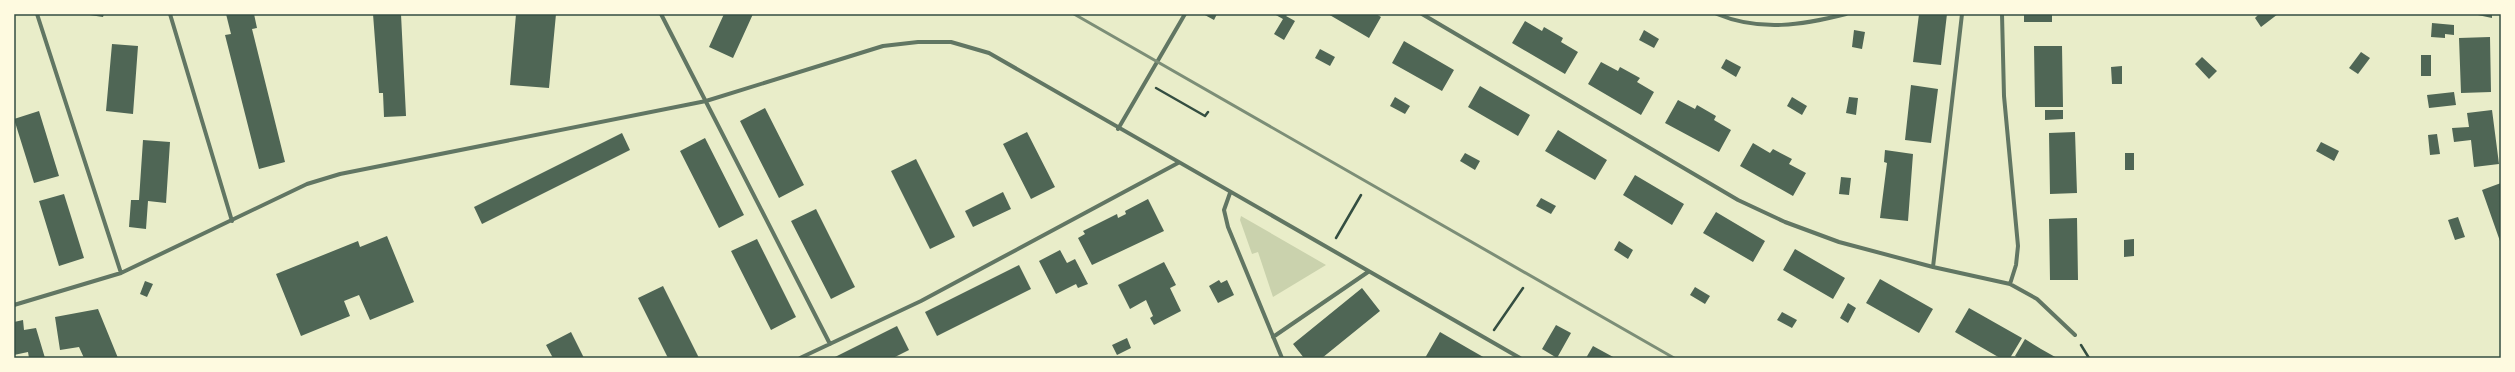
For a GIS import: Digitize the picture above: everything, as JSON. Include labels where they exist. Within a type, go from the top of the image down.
[{"type":"street","points":[[37,14],[121,273]]},
{"type":"street","points":[[170,14],[232,221]]},
{"type":"street","points":[[661,14],[830,344]]},
{"type":"street","points":[[1118,129],[1185,14]]},
{"type":"street","points":[[1422,14],[1738,200],[1785,222],[1839,242],[1933,267],[2010,284],[2037,299],[2074,335]]},
{"type":"street","points":[[1717,14],[1747,24],[1776,26],[1811,23],[1846,14]]},
{"type":"street","points":[[1933,267],[1962,14]]},
{"type":"street","points":[[2002,14],[2005,111],[2018,246],[2016,265],[2010,284]]},
{"type":"street","points":[[14,305],[121,273],[307,184],[340,174],[706,101],[883,46],[918,42],[951,42],[990,53],[1118,129],[1520,358]]},
{"type":"street","points":[[800,358],[921,301],[1178,162]]},
{"type":"street","points":[[1230,192],[1224,210],[1228,227],[1282,358]]},
{"type":"street","points":[[1273,337],[1368,272]]},
{"type":"path","points":[[1145,81],[1205,116],[1208,112]]},
{"type":"path","points":[[1330,250],[1361,195]]},
{"type":"path","points":[[1487,339],[1523,288]]},
{"type":"green space","points":[[1241,216],[1326,265],[1273,297],[1258,252],[1252,254],[1240,220]]},
{"type":"building","points":[[83,14],[104,14],[103,17]]},
{"type":"building","points":[[226,14],[254,14],[257,28],[252,29],[285,162],[259,169],[225,35],[231,34]]},
{"type":"building","points":[[373,14],[401,14],[406,116],[384,117],[383,93],[379,93]]},
{"type":"building","points":[[516,14],[556,14],[549,88],[510,85]]},
{"type":"building","points":[[724,14],[753,14],[733,58],[709,47]]},
{"type":"building","points":[[1203,14],[1217,14],[1214,20]]},
{"type":"building","points":[[1274,14],[1288,14],[1286,16],[1295,21],[1284,40],[1274,34],[1283,19]]},
{"type":"building","points":[[1328,14],[1376,14],[1381,17],[1369,38]]},
{"type":"building","points":[[1919,14],[1947,14],[1941,65],[1913,62]]},
{"type":"building","points":[[2024,14],[2052,14],[2052,22],[2024,22]]},
{"type":"building","points":[[2259,14],[2278,14],[2261,27],[2255,18]]},
{"type":"building","points":[[2473,14],[2492,14],[2492,18]]},
{"type":"building","points":[[1525,21],[1542,31],[1544,27],[1563,38],[1561,42],[1578,52],[1565,74],[1512,43]]},
{"type":"building","points":[[2432,23],[2454,25],[2454,35],[2445,34],[2445,38],[2431,37]]},
{"type":"building","points":[[1644,30],[1659,39],[1654,48],[1639,40]]},
{"type":"building","points":[[1854,30],[1865,32],[1862,49],[1852,47]]},
{"type":"building","points":[[2490,37],[2491,92],[2461,93],[2459,38]]},
{"type":"building","points":[[1404,41],[1454,70],[1442,91],[1392,63]]},
{"type":"building","points":[[112,44],[138,46],[133,114],[106,111]]},
{"type":"building","points":[[2034,46],[2062,46],[2063,107],[2035,107]]},
{"type":"building","points":[[1320,49],[1335,57],[1330,66],[1315,58]]},
{"type":"building","points":[[2361,52],[2370,58],[2358,74],[2349,68]]},
{"type":"building","points":[[2421,55],[2431,55],[2431,76],[2421,76]]},
{"type":"building","points":[[2202,57],[2217,71],[2209,79],[2195,64]]},
{"type":"building","points":[[1726,59],[1741,67],[1736,77],[1721,68]]},
{"type":"building","points":[[1601,62],[1618,71],[1620,67],[1640,78],[1637,82],[1654,92],[1641,115],[1588,84]]},
{"type":"building","points":[[2122,66],[2122,84],[2112,84],[2111,67]]},
{"type":"building","points":[[1911,85],[1938,89],[1931,143],[1905,140]]},
{"type":"building","points":[[1480,86],[1530,115],[1518,136],[1468,107]]},
{"type":"building","points":[[2454,92],[2456,105],[2429,108],[2427,95]]},
{"type":"building","points":[[1395,97],[1410,106],[1405,114],[1390,106]]},
{"type":"building","points":[[1792,97],[1807,106],[1802,115],[1787,106]]},
{"type":"building","points":[[1849,97],[1858,98],[1856,115],[1846,113]]},
{"type":"building","points":[[1678,100],[1695,109],[1697,105],[1716,116],[1714,120],[1731,130],[1719,152],[1665,123]]},
{"type":"building","points":[[765,108],[804,185],[779,198],[740,121]]},
{"type":"building","points":[[2045,110],[2063,110],[2063,119],[2045,120]]},
{"type":"building","points":[[2492,110],[2499,164],[2474,167],[2471,140],[2454,142],[2452,128],[2469,127],[2467,113]]},
{"type":"building","points":[[39,111],[59,176],[34,183],[14,119]]},
{"type":"building","points":[[1558,130],[1607,160],[1595,180],[1545,151]]},
{"type":"building","points":[[1027,132],[1055,187],[1031,199],[1003,144]]},
{"type":"building","points":[[2075,132],[2077,193],[2050,194],[2049,133]]},
{"type":"building","points":[[622,133],[630,150],[482,224],[474,207]]},
{"type":"building","points":[[2437,134],[2440,154],[2430,155],[2428,135]]},
{"type":"building","points":[[705,138],[744,215],[719,228],[680,151]]},
{"type":"building","points":[[143,140],[170,142],[166,203],[148,201],[146,229],[129,227],[131,200],[139,200]]},
{"type":"building","points":[[2321,142],[2339,151],[2334,161],[2316,151]]},
{"type":"building","points":[[1753,143],[1770,153],[1773,149],[1792,159],[1789,164],[1806,173],[1793,196],[1740,166]]},
{"type":"building","points":[[1885,150],[1913,154],[1908,221],[1880,218],[1887,163],[1884,162]]},
{"type":"building","points":[[1465,153],[1480,161],[1475,170],[1460,161]]},
{"type":"building","points":[[2125,153],[2134,153],[2134,170],[2125,170]]},
{"type":"building","points":[[916,159],[955,237],[930,249],[891,171]]},
{"type":"building","points":[[1635,175],[1684,204],[1672,225],[1623,195]]},
{"type":"building","points":[[1841,177],[1851,178],[1849,195],[1839,194]]},
{"type":"building","points":[[2501,183],[2501,244],[2482,190]]},
{"type":"building","points":[[1003,192],[1011,209],[973,227],[965,211]]},
{"type":"building","points":[[64,194],[84,258],[59,266],[39,201]]},
{"type":"building","points":[[1541,198],[1556,206],[1551,214],[1536,206]]},
{"type":"building","points":[[1148,199],[1164,231],[1092,265],[1078,238],[1085,234],[1083,231],[1117,214],[1118,218],[1126,214],[1125,211]]},
{"type":"building","points":[[816,209],[855,287],[831,299],[791,221]]},
{"type":"building","points":[[1716,212],[1765,241],[1753,262],[1703,233]]},
{"type":"building","points":[[2458,217],[2465,237],[2455,240],[2448,220]]},
{"type":"building","points":[[2077,218],[2078,280],[2050,280],[2049,219]]},
{"type":"building","points":[[387,236],[414,302],[370,320],[359,295],[344,301],[350,316],[301,336],[276,274],[358,241],[360,247]]},
{"type":"building","points":[[757,239],[796,317],[771,330],[731,251]]},
{"type":"building","points":[[2134,239],[2134,256],[2124,257],[2124,240]]},
{"type":"building","points":[[1619,241],[1633,250],[1628,259],[1614,250]]},
{"type":"building","points":[[1795,249],[1845,278],[1833,299],[1783,270]]},
{"type":"building","points":[[1060,250],[1067,263],[1075,259],[1088,284],[1078,288],[1076,284],[1056,294],[1039,261]]},
{"type":"building","points":[[1164,262],[1176,285],[1170,288],[1181,311],[1154,325],[1150,318],[1153,316],[1146,300],[1130,309],[1118,285]]},
{"type":"building","points":[[1019,265],[1031,289],[937,336],[925,312]]},
{"type":"building","points":[[1880,279],[1933,309],[1919,333],[1866,303]]},
{"type":"building","points":[[1219,280],[1221,283],[1227,280],[1234,295],[1218,303],[1209,286]]},
{"type":"building","points":[[145,281],[153,284],[147,297],[140,294]]},
{"type":"building","points":[[663,286],[699,358],[668,358],[638,298]]},
{"type":"building","points":[[1695,287],[1710,296],[1705,304],[1690,295]]},
{"type":"building","points":[[1362,288],[1380,311],[1322,358],[1304,358],[1293,344]]},
{"type":"building","points":[[1848,303],[1856,308],[1848,323],[1840,318]]},
{"type":"building","points":[[1969,308],[2022,338],[2010,358],[2000,358],[1955,332]]},
{"type":"building","points":[[98,309],[118,358],[84,358],[79,347],[60,350],[55,317]]},
{"type":"building","points":[[1782,312],[1797,320],[1792,328],[1777,320]]},
{"type":"building","points":[[23,320],[24,330],[36,328],[45,358],[29,358],[28,352],[14,355],[14,322]]},
{"type":"building","points":[[1556,325],[1571,333],[1557,358],[1542,349]]},
{"type":"building","points":[[897,326],[909,350],[893,358],[833,358]]},
{"type":"building","points":[[571,332],[584,358],[553,358],[546,345]]},
{"type":"building","points":[[1440,332],[1471,350],[1485,358],[1425,358]]},
{"type":"building","points":[[1127,338],[1131,348],[1117,355],[1112,345]]},
{"type":"building","points":[[2025,339],[2057,358],[2019,358],[2015,356]]},
{"type":"building","points":[[1593,346],[1615,358],[1586,358]]},
{"type":"railway","points":[[1074,14],[1674,358]]}]
